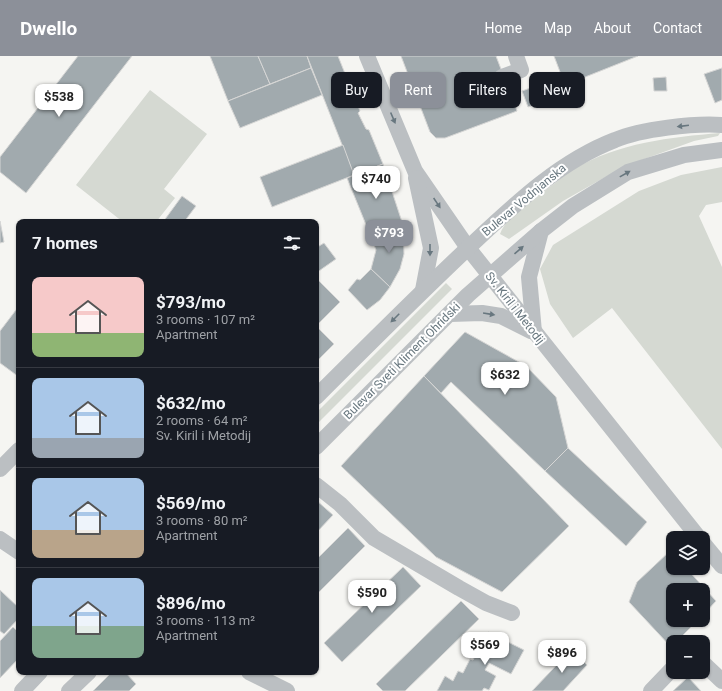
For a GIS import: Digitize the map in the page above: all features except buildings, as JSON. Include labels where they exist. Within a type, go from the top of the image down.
[{"type":"street","name":"Sv. Kiril i Metodij","points":[[367,56],[415,171],[468,248],[693,531]]},
{"type":"street","points":[[516,56],[522,70],[516,72]]},
{"type":"street","name":"Bulevar Vodnjanska","points":[[468,248],[532,191],[568,164],[615,139],[687,126],[722,125]]},
{"type":"street","points":[[490,276],[541,231],[573,206],[628,172],[684,155],[722,150]]},
{"type":"street","points":[[415,171],[431,248],[423,290]]},
{"type":"street","points":[[534,332],[529,277],[541,231]]},
{"type":"street","points":[[319,394],[423,290],[468,248]]},
{"type":"street","name":"Bulevar Sveti Kliment Ohridski","points":[[319,444],[490,276]]},
{"type":"street","points":[[450,314],[482,313],[501,316],[534,332]]},
{"type":"street","points":[[0,469],[16,453]]},
{"type":"street","points":[[319,487],[340,504],[374,538],[486,603],[512,613]]},
{"type":"street","points":[[0,539],[16,550]]},
{"type":"street","points":[[710,551],[722,566]]},
{"type":"street","points":[[710,670],[722,681]]},
{"type":"street","points":[[22,691],[37,675]]},
{"type":"street","points":[[69,691],[85,675]]},
{"type":"street","points":[[255,675],[287,691]]},
{"type":"street","points":[[651,691],[666,675]]},
{"type":"shaded area","points":[[150,90],[207,134],[164,189],[175,198],[158,219],[119,219],[76,185]]},
{"type":"shaded area","points":[[720,133],[718,136],[694,141],[625,166],[563,201],[509,239],[500,234],[506,223],[521,208],[574,169],[591,160],[627,147],[664,139]]},
{"type":"shaded area","points":[[722,167],[722,202],[706,205],[699,216],[722,267],[722,449],[612,308],[573,338],[550,304],[540,269],[553,245],[639,191],[681,175]]},
{"type":"shaded area","points":[[446,283],[452,289],[319,422],[319,410]]}]
